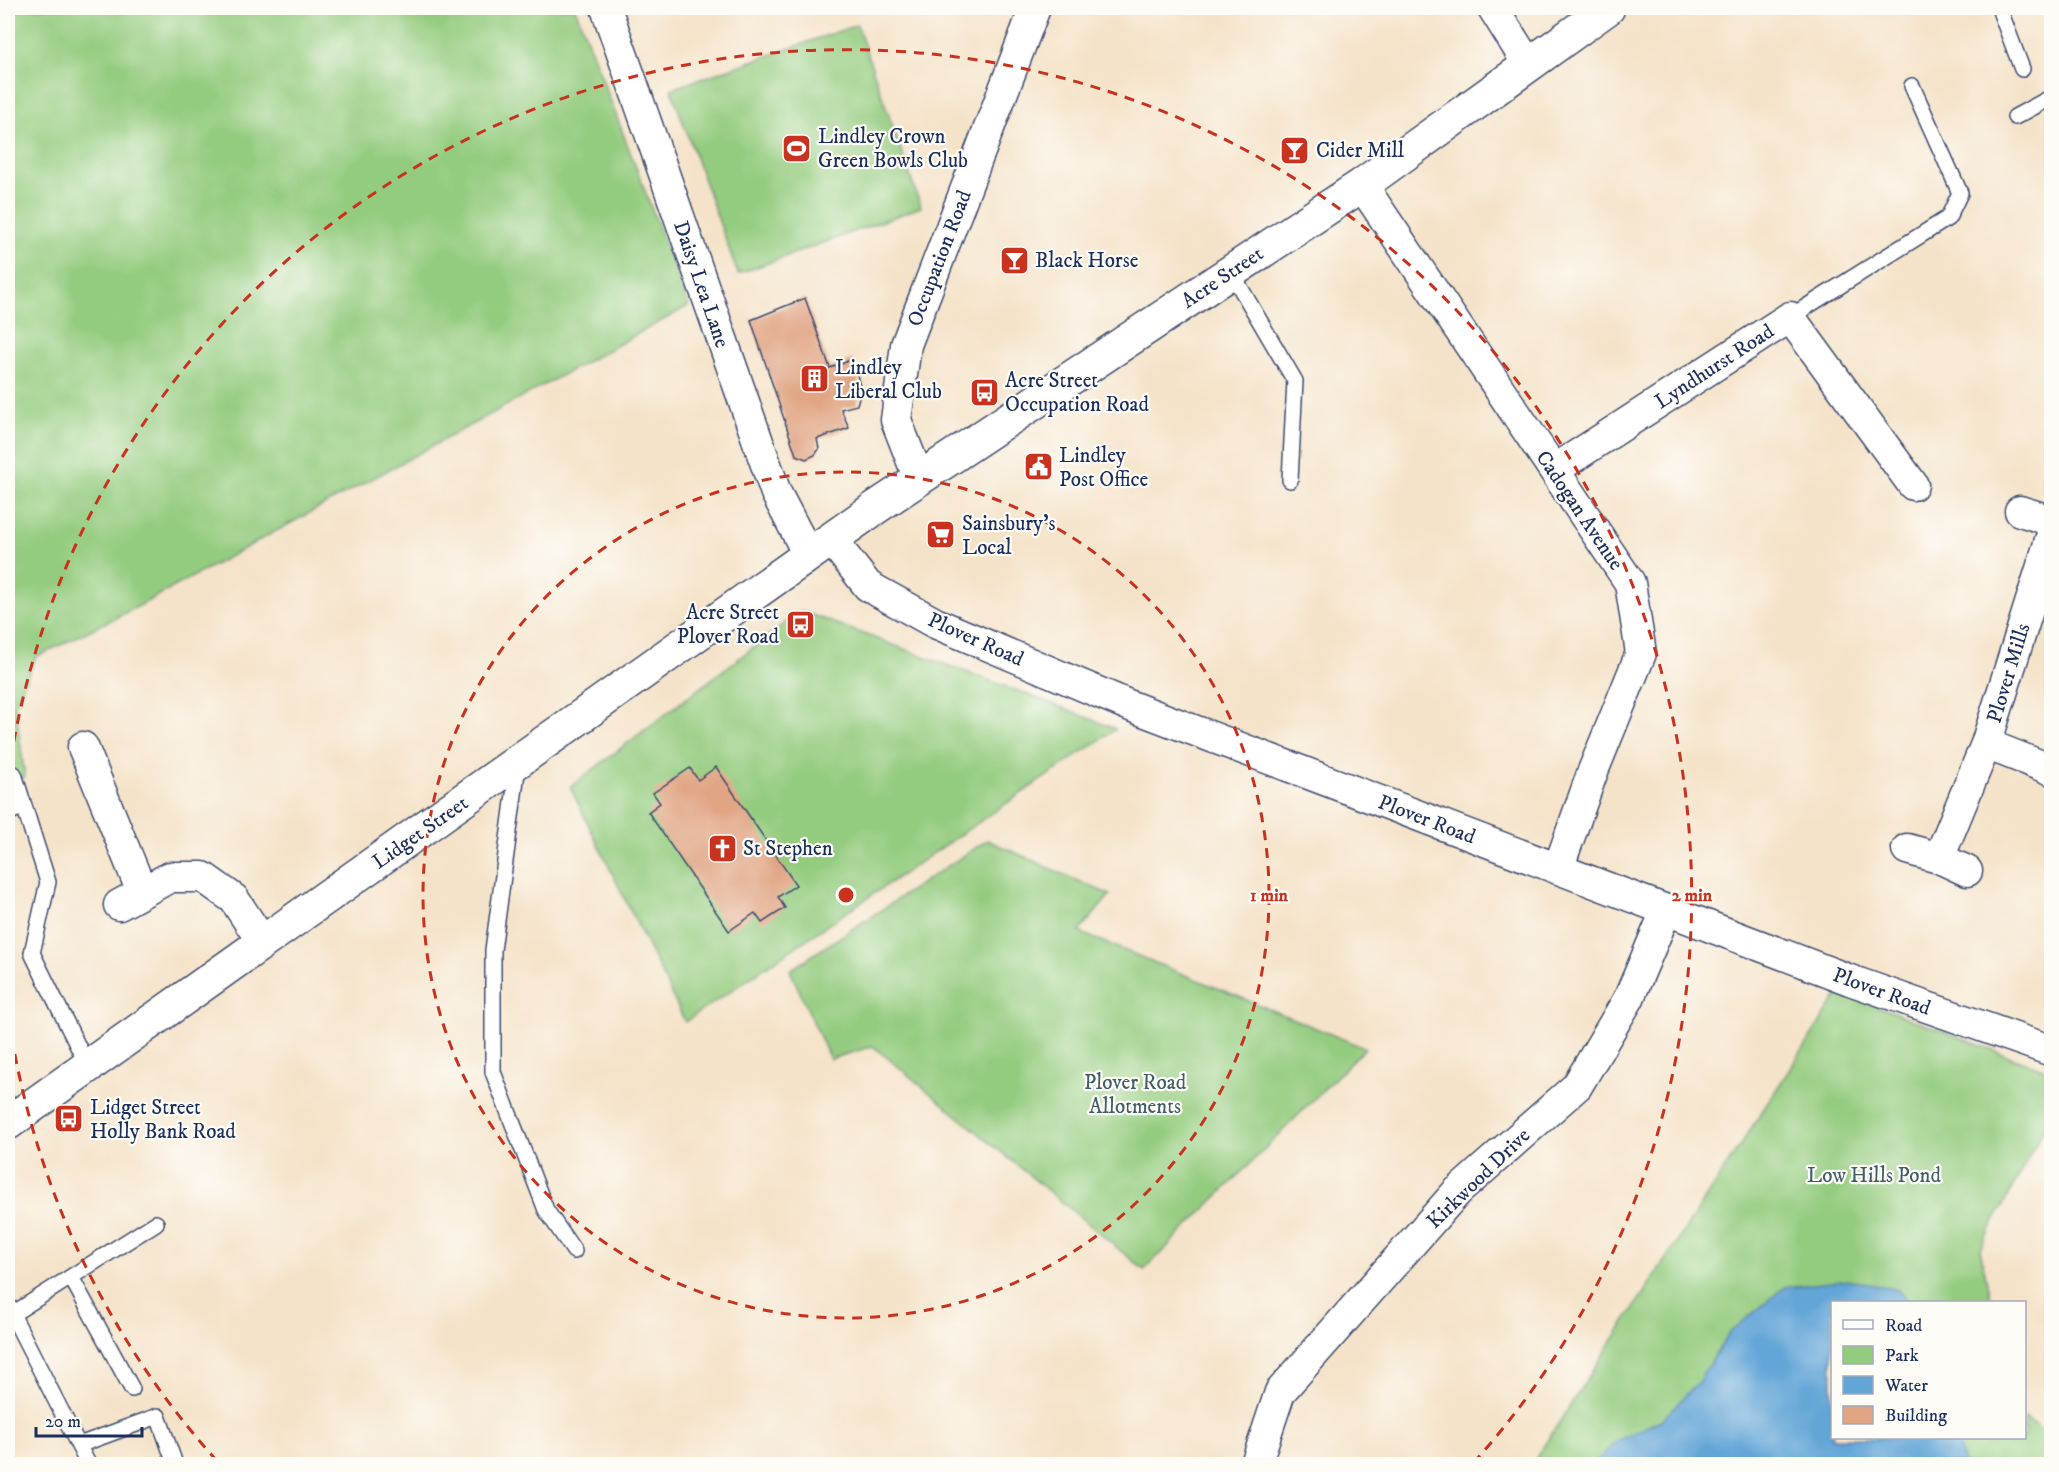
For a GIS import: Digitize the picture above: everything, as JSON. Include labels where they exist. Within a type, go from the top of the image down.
[{"type":"street","name":"Daisy Lea Lane","points":[[606,8],[776,493],[820,548]]},
{"type":"street","name":"Occupation Road","points":[[919,479],[896,420],[906,345],[1035,8]]},
{"type":"street","points":[[1493,8],[1528,64]]},
{"type":"street","name":"Acre Street","points":[[820,548],[919,479],[1362,185],[1608,8]]},
{"type":"street","name":"Cadogan Avenue","points":[[1362,185],[1630,583],[1641,653],[1593,771],[1558,869]]},
{"type":"street","name":"Lyndhurst Road","points":[[1554,470],[1790,317],[1913,485]]},
{"type":"street","points":[[2020,511],[2052,521]]},
{"type":"street","name":"Plover Mills","points":[[1939,858],[1986,744],[2052,534]]},
{"type":"street","name":"Lidget Street","points":[[8,1123],[820,548]]},
{"type":"street","name":"Plover Road","points":[[820,548],[868,586],[935,623],[1133,707],[1850,980],[2052,1050]]},
{"type":"street","name":"Plover Mills","points":[[1986,744],[2052,770]]},
{"type":"street","points":[[83,747],[131,899],[170,877],[203,877],[234,899],[263,943]]},
{"type":"street","points":[[1907,849],[1939,858],[1966,871]]},
{"type":"street","name":"Kirkwood Drive","points":[[1256,1464],[1280,1392],[1457,1192],[1577,1086],[1629,998],[1666,911]]},
{"type":"lane","points":[[1999,8],[2022,69]]},
{"type":"lane","points":[[1790,317],[1948,218],[1960,194],[1912,86]]},
{"type":"lane","points":[[2014,117],[2052,97]]},
{"type":"lane","points":[[1230,272],[1295,381],[1290,480]]},
{"type":"lane","points":[[518,762],[493,950],[493,1072],[546,1210],[574,1251]]},
{"type":"lane","points":[[14,774],[48,882],[32,953],[88,1067]]},
{"type":"lane","points":[[8,813],[24,806]]},
{"type":"lane","points":[[88,1464],[9,1310],[71,1277],[156,1223]]},
{"type":"lane","points":[[71,1277],[132,1389]]},
{"type":"lane","points":[[79,1444],[158,1416],[175,1464]]},
{"type":"green space","points":[[8,8],[575,8],[689,306],[137,607],[36,657],[15,705],[25,777],[8,783]]},
{"type":"green space","name":"Lindley Crown Green Bowls Club","points":[[857,25],[921,207],[738,274],[671,89]]},
{"type":"green space","points":[[801,611],[1116,729],[685,1022],[570,787]]},
{"type":"green space","name":"Plover Road Allotments","points":[[987,840],[1110,895],[1079,932],[1365,1048],[1144,1270],[873,1046],[830,1059],[790,970]]},
{"type":"green space","name":"Low Hills Pond","points":[[1840,992],[2051,1072],[2051,1115],[1980,1249],[1991,1301],[1831,1301],[1831,1439],[2026,1439],[2026,1419],[2051,1437],[2051,1464],[1532,1464]]},
{"type":"water","points":[[1850,1280],[1898,1290],[1907,1301],[1831,1301],[1831,1439],[1960,1439],[1964,1464],[1594,1464],[1616,1441],[1663,1419],[1699,1381],[1729,1333],[1785,1287]]},
{"type":"building","name":"Lindley Liberal Club","points":[[805,298],[830,368],[853,359],[861,390],[857,405],[841,409],[849,428],[817,439],[819,449],[815,455],[806,459],[796,455],[751,320]]},
{"type":"building","name":"St Stephen","points":[[716,767],[796,885],[778,897],[785,908],[762,923],[755,913],[729,931],[648,812],[660,803],[653,793],[690,768],[698,780]]},
{"type":"place","name":"Lindley Crown Green Bowls Club","points":[[797,148]]},
{"type":"place","name":"Cider Mill","points":[[1295,150]]},
{"type":"place","name":"Black Horse","points":[[1014,260]]},
{"type":"place","name":"Lindley Liberal Club","points":[[814,379]]},
{"type":"place","name":"Acre Street Occupation Road","points":[[984,392]]},
{"type":"place","name":"Lindley Post Office","points":[[1038,467]]},
{"type":"place","name":"Sainsbury's Local","points":[[941,535]]},
{"type":"place","name":"Acre Street Plover Road","points":[[800,624]]},
{"type":"place","name":"St Stephen","points":[[722,848]]},
{"type":"place","name":"Lidget Street Holly Bank Road","points":[[69,1119]]}]
